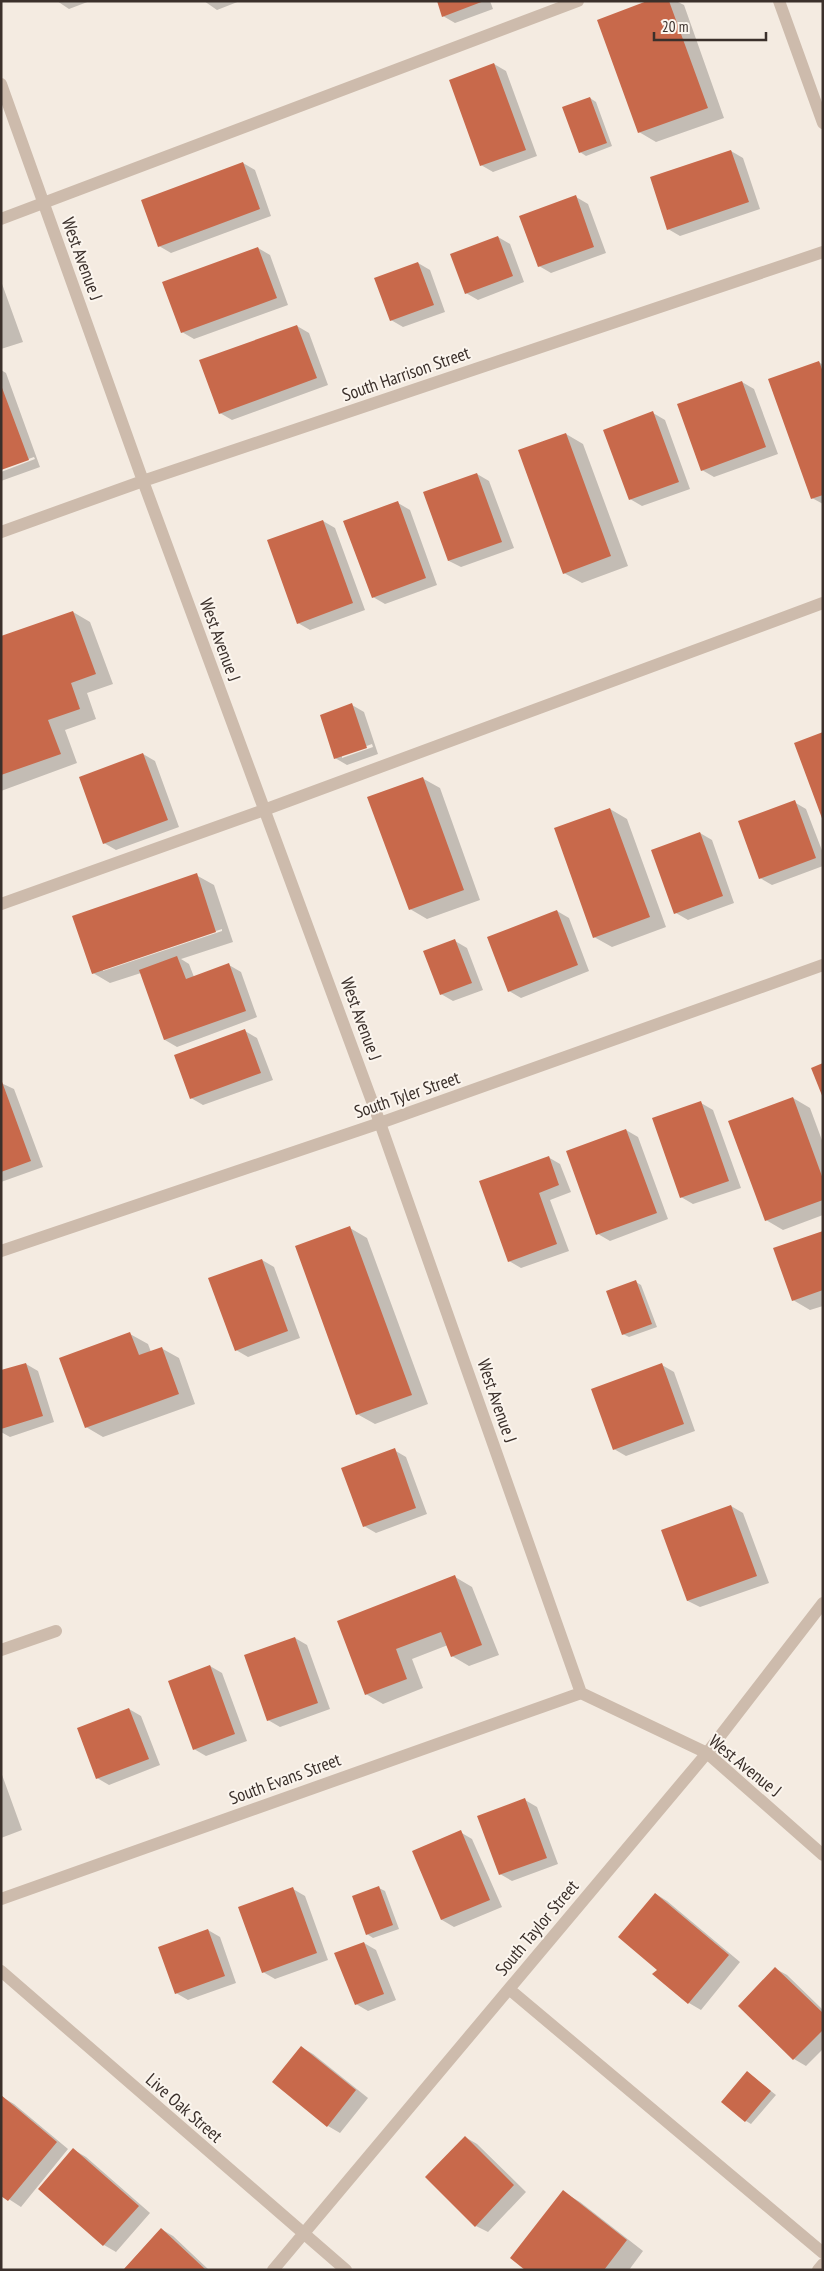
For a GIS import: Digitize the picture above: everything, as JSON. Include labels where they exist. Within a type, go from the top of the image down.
[{"type":"street","points":[[1,219],[578,1]]},
{"type":"street","points":[[779,1],[823,123]]},
{"type":"street","name":"West Avenue J","points":[[1,84],[143,482],[380,1123],[580,1693],[707,1753],[823,1854]]},
{"type":"street","name":"South Harrison Street","points":[[1,532],[143,482],[823,252]]},
{"type":"street","points":[[1,904],[264,810],[823,603]]},
{"type":"street","name":"South Tyler Street","points":[[1,1251],[380,1123],[823,965]]},
{"type":"street","name":"South Taylor Street","points":[[273,2270],[707,1753],[823,1604]]},
{"type":"street","points":[[1,1650],[56,1631]]},
{"type":"street","name":"South Evans Street","points":[[1,1899],[580,1693]]},
{"type":"street","name":"Live Oak Street","points":[[1,1971],[346,2270]]},
{"type":"street","points":[[509,1989],[823,2252]]},
{"type":"street","points":[[818,2270],[823,2264]]},
{"type":"building","points":[[437,1],[484,1],[442,17]]},
{"type":"building","points":[[647,1],[669,1],[708,108],[638,133],[597,20]]},
{"type":"building","points":[[494,63],[526,150],[480,166],[449,80]]},
{"type":"building","points":[[590,97],[607,143],[579,153],[562,107]]},
{"type":"building","points":[[731,150],[749,202],[667,230],[650,177]]},
{"type":"building","points":[[243,162],[260,209],[158,247],[141,200]]},
{"type":"building","points":[[576,195],[594,247],[538,267],[519,216]]},
{"type":"building","points":[[498,236],[513,276],[465,294],[450,254]]},
{"type":"building","points":[[258,247],[277,298],[181,333],[162,282]]},
{"type":"building","points":[[418,262],[434,305],[390,321],[374,278]]},
{"type":"building","points":[[297,325],[317,378],[219,414],[199,360]]},
{"type":"building","points":[[819,361],[823,372],[823,495],[811,499],[768,379]]},
{"type":"building","points":[[742,381],[766,447],[701,471],[677,404]]},
{"type":"building","points":[[1,385],[29,460],[1,470]]},
{"type":"building","points":[[653,411],[679,482],[629,500],[603,430]]},
{"type":"building","points":[[566,433],[611,556],[563,574],[518,450]]},
{"type":"building","points":[[477,473],[502,542],[448,561],[423,492]]},
{"type":"building","points":[[398,501],[426,578],[372,598],[343,521]]},
{"type":"building","points":[[323,520],[353,603],[297,624],[267,540]]},
{"type":"building","points":[[73,611],[96,674],[71,683],[80,709],[48,720],[61,754],[1,775],[1,636]]},
{"type":"building","points":[[352,703],[367,748],[334,759],[320,715]]},
{"type":"building","points":[[823,732],[823,821],[794,743]]},
{"type":"building","points":[[143,753],[168,820],[103,844],[79,777]]},
{"type":"building","points":[[423,777],[464,890],[409,910],[367,797]]},
{"type":"building","points":[[795,800],[816,858],[759,879],[738,821]]},
{"type":"building","points":[[610,808],[650,917],[593,938],[554,828]]},
{"type":"building","points":[[700,832],[723,896],[674,914],[651,850]]},
{"type":"building","points":[[197,873],[216,932],[92,974],[72,916]]},
{"type":"building","points":[[557,910],[578,965],[508,992],[487,937]]},
{"type":"building","points":[[455,939],[472,983],[440,995],[423,951]]},
{"type":"building","points":[[177,956],[186,979],[229,963],[246,1011],[164,1040],[139,970]]},
{"type":"building","points":[[245,1029],[261,1073],[190,1099],[174,1055]]},
{"type":"building","points":[[823,1063],[823,1098],[811,1068]]},
{"type":"building","points":[[1,1079],[31,1161],[1,1172]]},
{"type":"building","points":[[793,1097],[823,1179],[823,1200],[765,1221],[728,1121]]},
{"type":"building","points":[[701,1101],[729,1181],[680,1198],[652,1118]]},
{"type":"building","points":[[626,1129],[657,1213],[596,1235],[566,1151]]},
{"type":"building","points":[[549,1156],[559,1185],[539,1193],[557,1244],[508,1262],[479,1181]]},
{"type":"building","points":[[350,1226],[412,1395],[356,1415],[295,1246]]},
{"type":"building","points":[[823,1231],[823,1290],[792,1301],[773,1248]]},
{"type":"building","points":[[262,1259],[288,1331],[235,1351],[208,1278]]},
{"type":"building","points":[[636,1280],[652,1324],[622,1335],[606,1291]]},
{"type":"building","points":[[130,1332],[139,1355],[162,1347],[179,1394],[85,1428],[59,1358]]},
{"type":"building","points":[[26,1363],[43,1416],[1,1429],[1,1370]]},
{"type":"building","points":[[662,1363],[684,1424],[613,1450],[591,1389]]},
{"type":"building","points":[[395,1448],[416,1508],[363,1527],[341,1468]]},
{"type":"building","points":[[731,1505],[757,1576],[687,1601],[661,1530]]},
{"type":"building","points":[[455,1575],[482,1645],[451,1657],[441,1632],[396,1649],[407,1679],[365,1695],[337,1621]]},
{"type":"building","points":[[295,1637],[318,1703],[267,1721],[244,1655]]},
{"type":"building","points":[[210,1665],[235,1734],[193,1750],[168,1681]]},
{"type":"building","points":[[129,1708],[149,1759],[96,1779],[77,1728]]},
{"type":"building","points":[[525,1798],[547,1858],[499,1875],[477,1816]]},
{"type":"building","points":[[461,1830],[490,1900],[441,1920],[412,1851]]},
{"type":"building","points":[[379,1886],[393,1925],[366,1935],[352,1896]]},
{"type":"building","points":[[293,1887],[317,1953],[262,1973],[238,1907]]},
{"type":"building","points":[[655,1893],[729,1955],[688,2004],[652,1974],[657,1970],[618,1937]]},
{"type":"building","points":[[208,1929],[225,1976],[175,1994],[158,1947]]},
{"type":"building","points":[[364,1942],[384,1994],[355,2005],[334,1953]]},
{"type":"building","points":[[775,1967],[823,2013],[823,2030],[793,2060],[738,2006]]},
{"type":"building","points":[[301,2046],[356,2090],[327,2127],[272,2082]]},
{"type":"building","points":[[747,2071],[771,2091],[745,2122],[721,2102]]},
{"type":"building","points":[[1,2095],[57,2142],[8,2201],[1,2196]]},
{"type":"building","points":[[465,2136],[514,2185],[475,2227],[425,2177]]},
{"type":"building","points":[[73,2148],[139,2206],[103,2246],[38,2189]]},
{"type":"building","points":[[563,2190],[627,2240],[604,2270],[525,2270],[510,2258]]},
{"type":"building","points":[[161,2228],[206,2270],[124,2269]]}]
